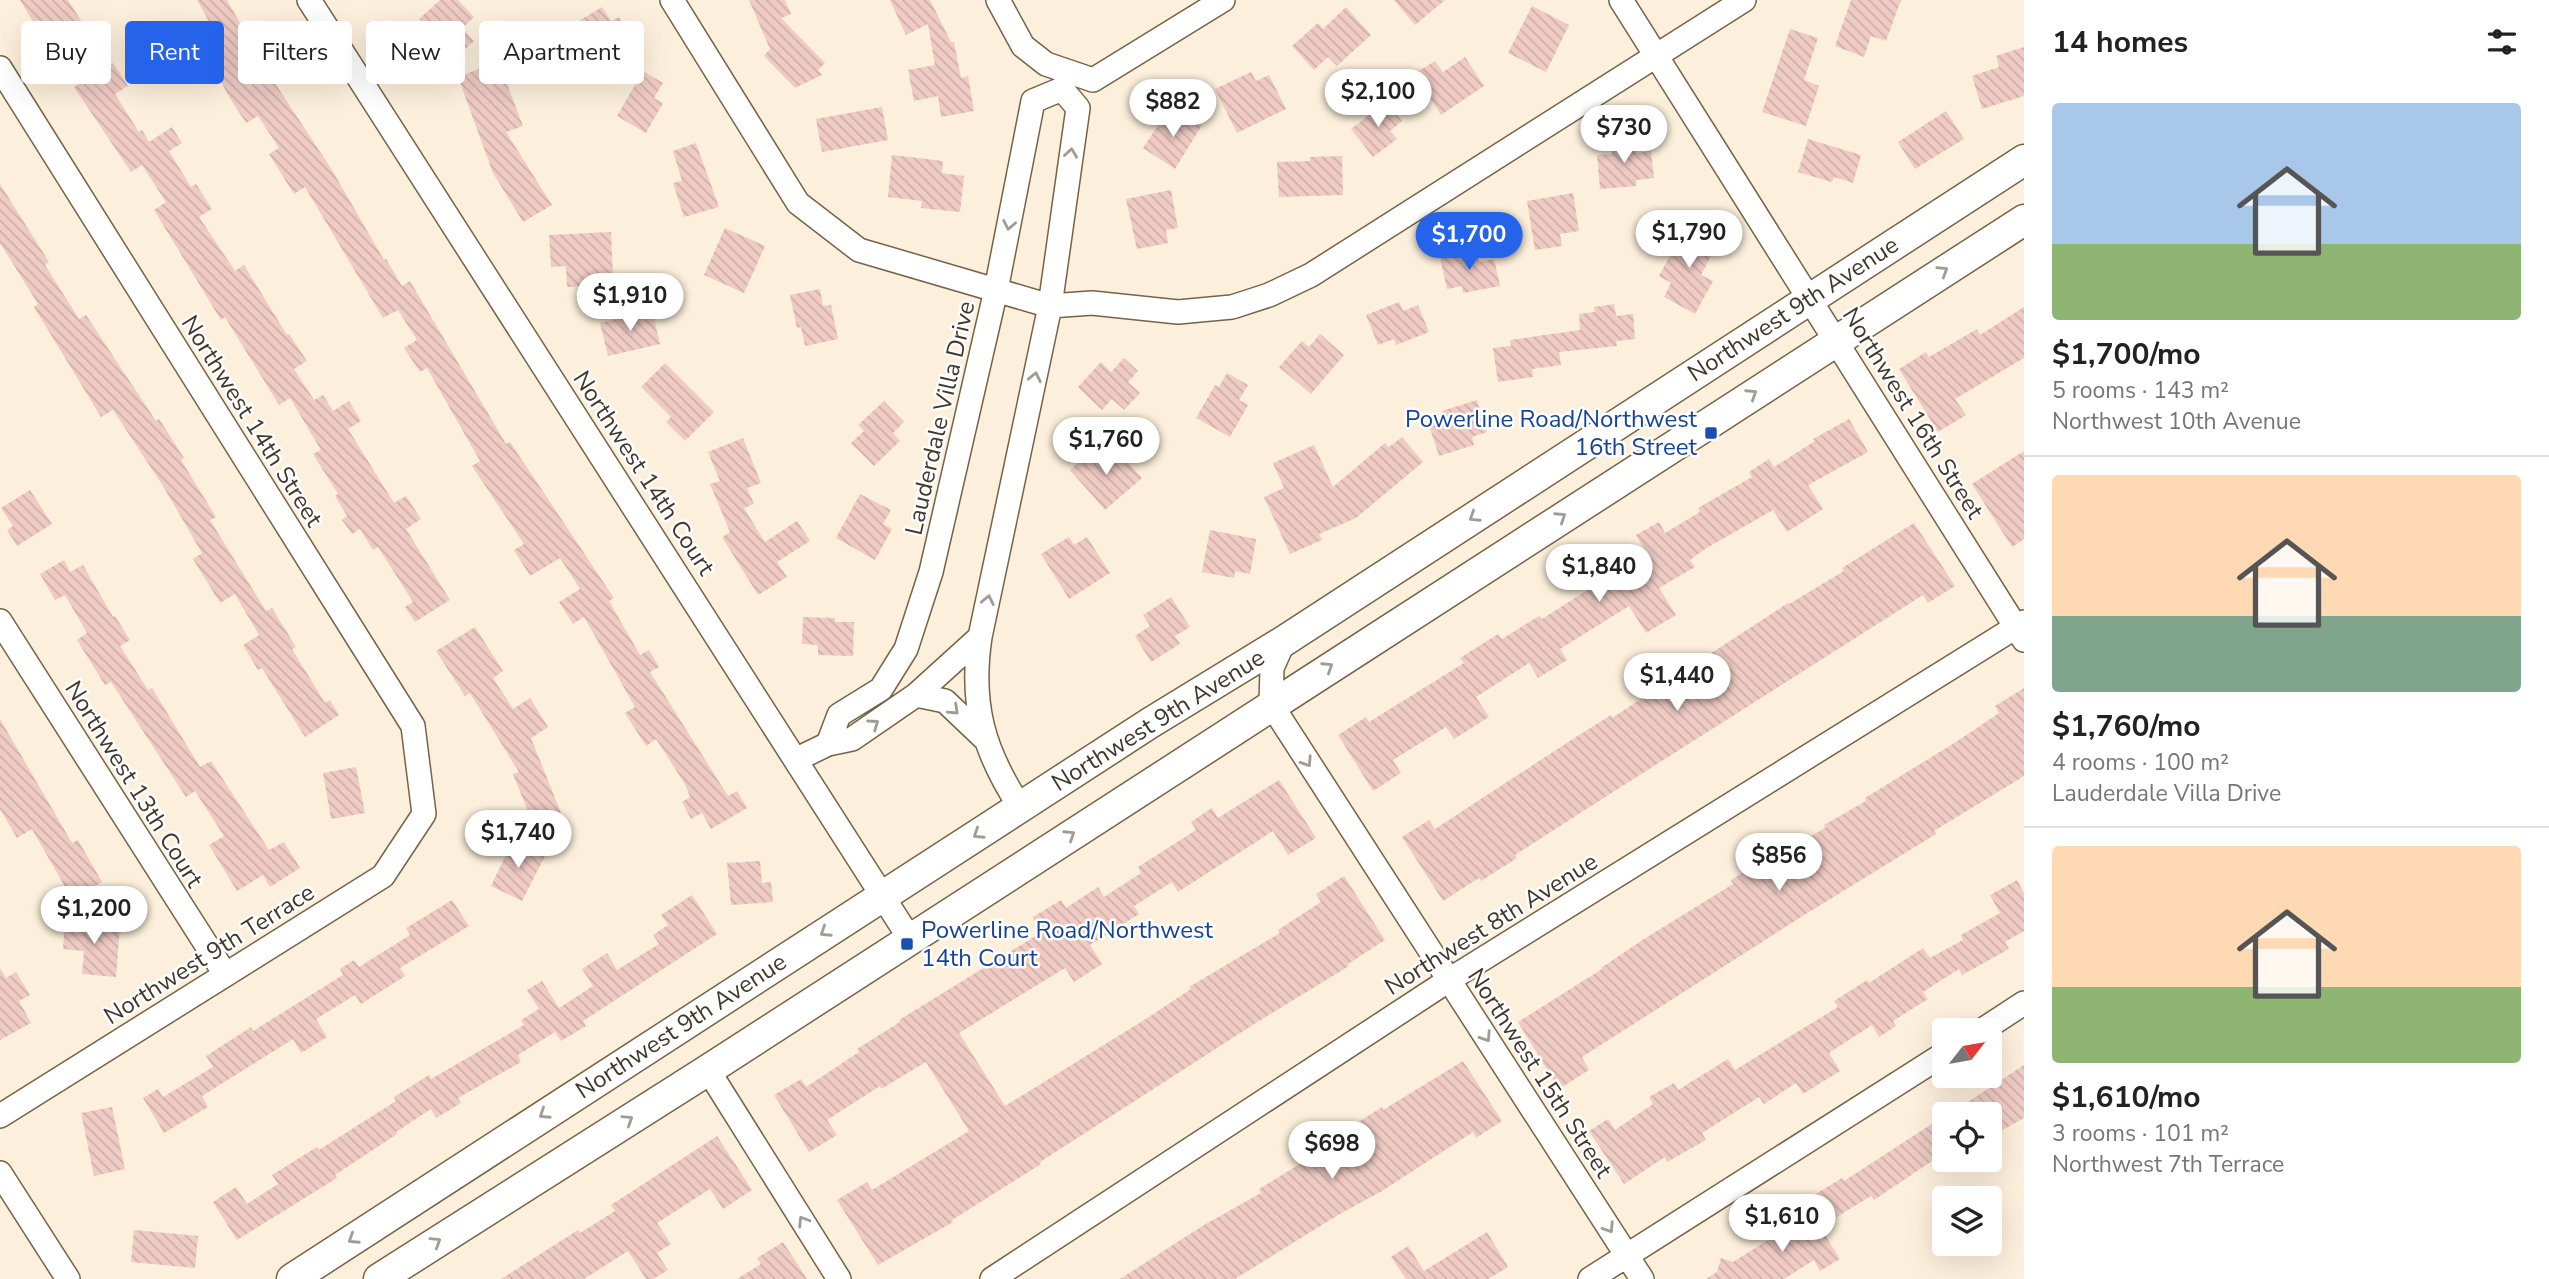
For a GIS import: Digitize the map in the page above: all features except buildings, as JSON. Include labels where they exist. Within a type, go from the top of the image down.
[{"type":"main road","name":"Northwest 9th Avenue","points":[[292,1279],[882,895],[1150,723],[1284,641],[2024,160]]},
{"type":"main road","name":"Northwest 9th Avenue","points":[[379,1279],[708,1070],[2024,220]]},
{"type":"street","name":"Northwest 14th Court","points":[[309,0],[910,939]]},
{"type":"street","points":[[672,0],[798,203],[859,250],[1050,306],[1092,303],[1178,312],[1232,307],[1269,295],[1311,275],[1744,0]]},
{"type":"street","points":[[998,0],[1023,46],[1065,80],[1078,108],[1050,306],[980,637],[975,672],[985,739],[1006,785],[1020,807]]},
{"type":"street","points":[[1065,80],[1093,80],[1223,0]]},
{"type":"street","name":"Northwest 16th Street","points":[[1621,0],[2021,630]]},
{"type":"street","name":"Northwest 14th Street","points":[[0,68],[413,726],[424,814]]},
{"type":"street","name":"Lauderdale Villa Drive","points":[[828,744],[839,715],[881,689],[905,649],[932,572],[996,290],[1033,101],[1065,80]]},
{"type":"street","name":"Northwest 13th Court","points":[[0,621],[225,974]]},
{"type":"street","name":"Northwest 8th Avenue","points":[[992,1279],[1449,980],[2021,630]]},
{"type":"street","points":[[797,759],[828,744],[852,739],[916,695],[980,637]]},
{"type":"street","points":[[1271,704],[1272,668],[1284,641]]},
{"type":"street","points":[[916,695],[945,701],[985,739]]},
{"type":"street","name":"Northwest 15th Street","points":[[1271,704],[1643,1279]]},
{"type":"street","name":"Northwest 9th Terrace","points":[[0,1115],[383,876],[424,814]]},
{"type":"street","points":[[2001,1018],[2024,1003]]},
{"type":"street","points":[[1590,1279],[1932,1062]]},
{"type":"street","points":[[708,1070],[839,1279]]},
{"type":"street","points":[[0,1173],[68,1279]]},
{"type":"place","name":"Powerline Road/Northwest 16th Street","points":[[1711,433]]},
{"type":"place","name":"Powerline Road/Northwest 14th Court","points":[[907,944]]}]
